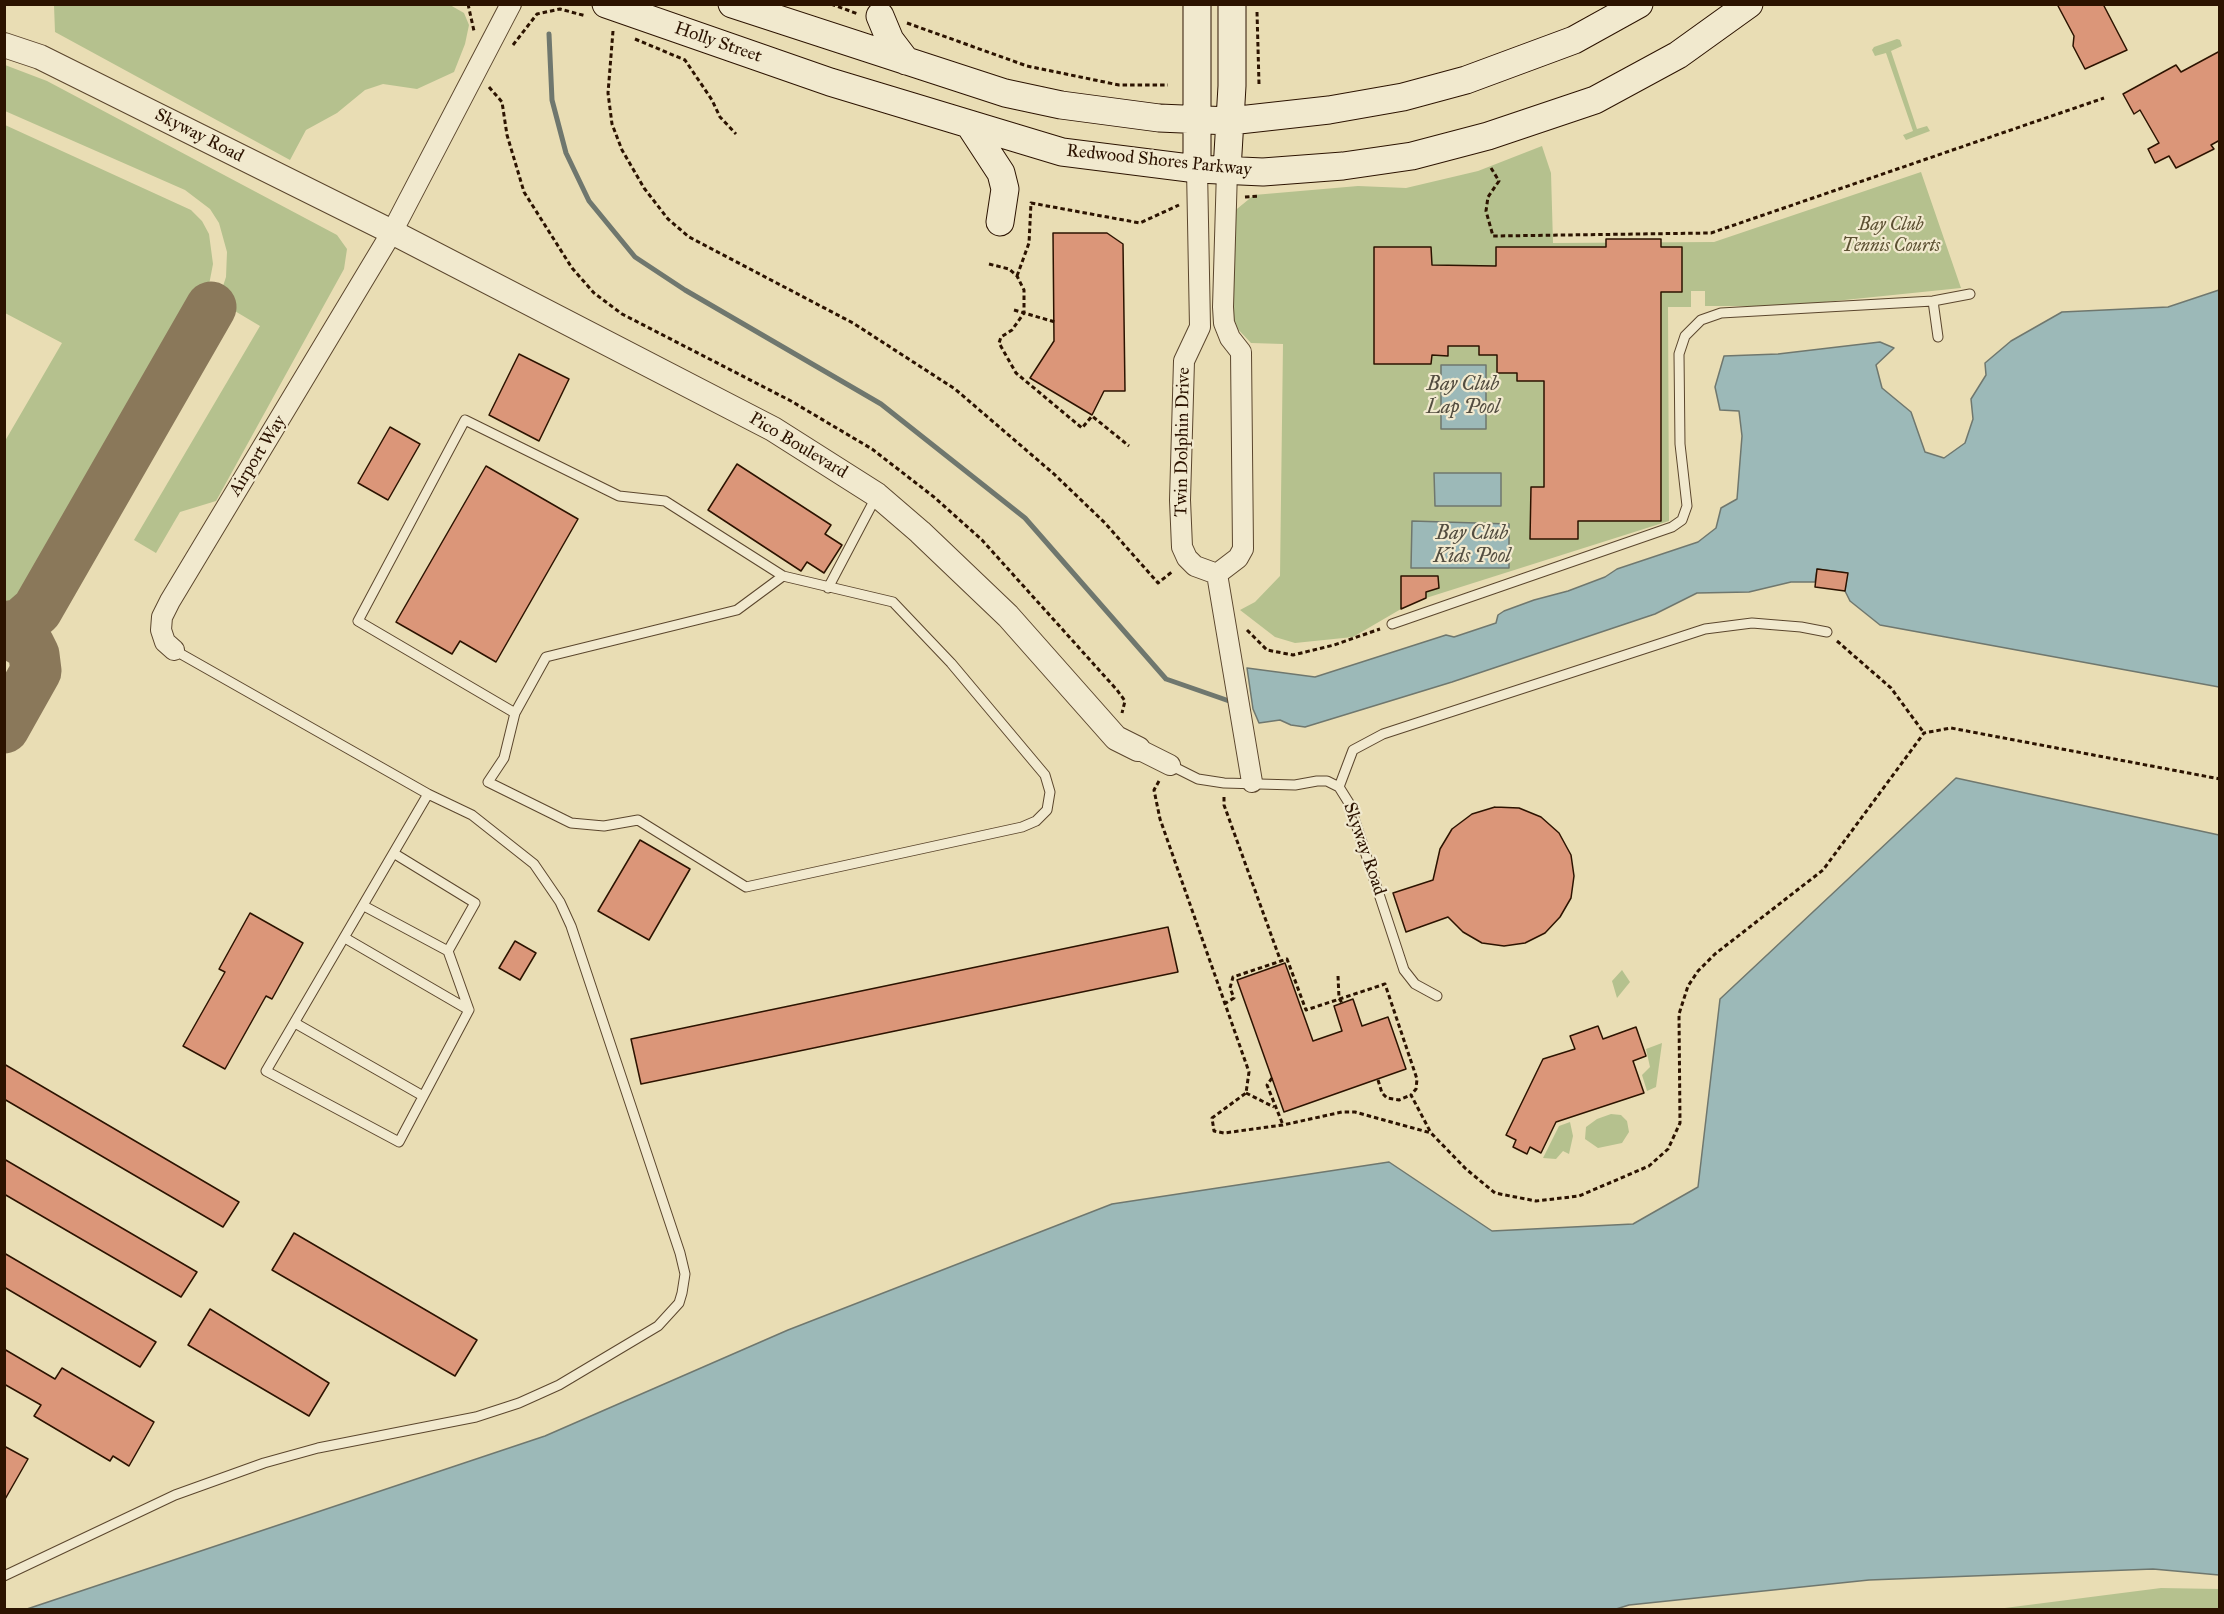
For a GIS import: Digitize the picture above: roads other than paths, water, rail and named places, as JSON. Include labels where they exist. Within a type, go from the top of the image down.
[{"type":"main road","points":[[732,4],[1005,93],[1061,105],[1159,118],[1230,121],[1329,110],[1403,97],[1466,80],[1574,40],[1639,4]]},
{"type":"main road","name":"Twin Dolphin Drive","points":[[1197,4],[1197,169]]},
{"type":"main road","points":[[1227,170],[1232,4]]},
{"type":"main road","name":"Redwood Shores Parkway","points":[[830,82],[1062,152],[1197,169],[1263,172],[1343,166],[1412,156],[1488,136],[1594,100],[1678,55],[1749,4]]},
{"type":"main road","points":[[881,14],[890,40],[906,61]]},
{"type":"main road","name":"Holly Street","points":[[605,17],[830,82]]},
{"type":"main road","points":[[969,124],[1001,173],[1005,189],[1000,222]]},
{"type":"street","name":"Airport Way","points":[[174,650],[165,642],[161,630],[162,617],[170,601],[392,232],[511,4]]},
{"type":"street","name":"Skyway Road","points":[[4,45],[40,57],[392,232]]},
{"type":"street","name":"Twin Dolphin Drive","points":[[1197,169],[1200,327],[1184,361],[1180,500],[1182,547],[1187,558],[1195,566],[1218,574]]},
{"type":"street","points":[[1227,170],[1223,307],[1224,323],[1230,338],[1241,352],[1243,549],[1238,558],[1218,574],[1222,610],[1252,782]]},
{"type":"street","name":"Pico Boulevard","points":[[392,232],[773,429],[877,495],[1008,616],[1116,738],[1138,749]]},
{"type":"street","name":"Skyway Road","points":[[1138,749],[1170,765]]},
{"type":"lane","points":[[1392,624],[1672,528],[1682,520],[1687,506],[1680,444],[1679,354],[1685,336],[1701,320],[1720,313],[1933,301],[1970,294]]},
{"type":"lane","points":[[1933,301],[1938,337]]},
{"type":"lane","points":[[514,713],[358,621],[465,420],[619,496],[665,501],[783,576],[894,602],[951,663],[1045,775],[1050,792],[1047,810],[1036,821],[1022,827],[746,887],[638,820],[603,826],[571,823],[488,782],[504,758],[514,713],[546,657],[737,610],[783,576]]},
{"type":"lane","points":[[828,588],[877,495]]},
{"type":"lane","points":[[1339,787],[1353,750],[1383,734],[1705,629],[1752,623],[1801,627],[1827,632]]},
{"type":"lane","name":"Airport Way","points":[[4,1576],[176,1495],[264,1463],[318,1448],[476,1417],[519,1403],[559,1386],[619,1352],[658,1326],[679,1303],[685,1274],[571,926],[560,902],[534,864],[517,848],[472,815],[428,794],[174,650]]},
{"type":"lane","name":"Skyway Road","points":[[1170,765],[1198,779],[1224,783],[1295,785],[1327,781],[1339,787],[1349,803],[1404,970],[1416,984],[1437,996]]},
{"type":"lane","points":[[364,906],[448,951],[469,1010],[399,1142],[266,1071],[428,794]]},
{"type":"lane","points":[[394,854],[475,903],[448,951]]},
{"type":"lane","points":[[345,938],[469,1010]]},
{"type":"lane","points":[[295,1023],[423,1096]]},
{"type":"water","points":[[2219,290],[2219,687],[1880,625],[1850,601],[1845,591],[1847,573],[1817,569],[1815,582],[1791,582],[1749,592],[1697,593],[1655,614],[1452,682],[1305,727],[1291,725],[1280,720],[1259,723],[1253,709],[1247,668],[1315,677],[1446,635],[1454,637],[1496,623],[1498,615],[1504,611],[1568,591],[1605,577],[1617,569],[1698,542],[1716,528],[1721,508],[1737,499],[1742,436],[1739,411],[1720,410],[1715,387],[1724,356],[1778,354],[1880,342],[1894,348],[1876,365],[1882,388],[1911,412],[1925,452],[1944,458],[1965,443],[1973,419],[1971,399],[1986,375],[1985,363],[2011,341],[2062,312],[2168,307]]},
{"type":"water","name":"Bay Club Lap Pool","points":[[1441,365],[1486,365],[1486,429],[1441,429]]},
{"type":"water","points":[[1434,473],[1501,473],[1501,506],[1435,506]]},
{"type":"water","name":"Bay Club Kids Pool","points":[[1412,521],[1509,524],[1509,568],[1411,568]]},
{"type":"water","points":[[1956,778],[2219,835],[2219,1575],[2153,1569],[1869,1580],[1629,1605],[1613,1610],[27,1609],[545,1436],[788,1330],[1112,1204],[1389,1162],[1492,1231],[1633,1224],[1698,1187],[1720,999]]},
{"type":"waterway","points":[[549,34],[552,100],[566,153],[589,201],[635,257],[685,290],[881,404],[1025,518],[1166,679],[1235,703]]},
{"type":"park label","name":"Bay Club Tennis Courts","points":[[1891,236]]}]
